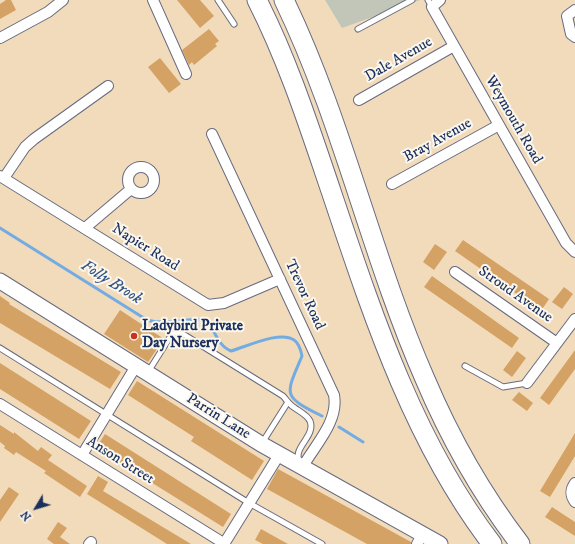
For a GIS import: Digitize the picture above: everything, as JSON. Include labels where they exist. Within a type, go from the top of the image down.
[{"type":"highway","points":[[256,0],[304,109],[355,262],[402,386],[441,466],[492,544]]},
{"type":"highway","points":[[284,0],[327,102],[400,318],[424,378],[463,456],[483,492],[520,544]]},
{"type":"main road","name":"Parrin Lane","points":[[0,282],[279,455],[420,538],[440,544]]},
{"type":"street","points":[[0,38],[48,12],[63,0]]},
{"type":"street","points":[[154,0],[186,74]]},
{"type":"street","points":[[430,4],[440,0]]},
{"type":"street","name":"Weymouth Road","points":[[430,4],[566,243],[575,252]]},
{"type":"street","points":[[575,10],[568,16],[571,34],[575,37]]},
{"type":"street","name":"Dale Avenue","points":[[358,100],[454,46]]},
{"type":"street","points":[[2,177],[34,139],[108,86]]},
{"type":"street","name":"Bray Avenue","points":[[392,184],[499,125]]},
{"type":"street","name":"Trevor Road","points":[[212,134],[332,390],[335,400],[331,420],[302,468]]},
{"type":"street","name":"Napier Road","points":[[2,177],[208,305],[219,305],[280,279]]},
{"type":"street","points":[[85,228],[131,189]]},
{"type":"street","name":"Stroud Avenue","points":[[455,272],[557,343]]},
{"type":"street","points":[[527,383],[575,319]]},
{"type":"street","points":[[82,455],[107,415],[142,370]]},
{"type":"street","name":"Anson Street","points":[[0,404],[224,544]]},
{"type":"street","points":[[224,544],[279,455]]},
{"type":"street","points":[[575,483],[571,489],[572,497],[575,502]]},
{"type":"lane","points":[[218,0],[234,24]]},
{"type":"lane","points":[[358,29],[412,0]]},
{"type":"lane","points":[[142,370],[172,334],[178,332],[283,396],[311,422],[310,432],[298,457],[302,468]]},
{"type":"lane","points":[[0,348],[249,503],[322,544]]},
{"type":"lane","points":[[465,366],[503,387],[527,383]]},
{"type":"lane","points":[[261,444],[288,402]]},
{"type":"shaded area","points":[[325,0],[420,0],[342,28]]},
{"type":"building","points":[[6,0],[11,0],[16,10],[0,19],[0,4]]},
{"type":"building","points":[[177,0],[200,0],[214,16],[200,28]]},
{"type":"building","points":[[209,29],[219,41],[215,44],[217,46],[194,65],[192,62],[189,65],[182,50]]},
{"type":"building","points":[[160,58],[181,84],[169,93],[148,67]]},
{"type":"building","points":[[463,240],[549,299],[541,311],[455,251]]},
{"type":"building","points":[[435,244],[447,252],[434,270],[423,262]]},
{"type":"building","points":[[432,276],[519,338],[512,348],[424,287]]},
{"type":"building","points":[[564,287],[573,294],[562,309],[552,302]]},
{"type":"building","points":[[0,296],[10,303],[9,304],[121,372],[110,389],[0,323]]},
{"type":"building","name":"Ladybird Private Day Nursery","points":[[120,310],[164,339],[148,362],[104,334]]},
{"type":"building","points":[[575,350],[575,369],[549,405],[540,398]]},
{"type":"building","points":[[517,351],[526,358],[512,377],[503,370]]},
{"type":"building","points":[[0,363],[91,421],[79,439],[0,389]]},
{"type":"building","points":[[137,381],[264,461],[252,480],[191,441],[194,437],[128,395]]},
{"type":"building","points":[[519,392],[533,403],[527,411],[512,400]]},
{"type":"building","points":[[0,425],[14,434],[14,432],[38,451],[41,447],[52,455],[48,460],[87,486],[80,497],[44,473],[46,471],[16,452],[14,455],[4,448],[5,446],[0,442]]},
{"type":"building","points":[[575,433],[575,456],[550,497],[540,491]]},
{"type":"building","points":[[105,434],[231,514],[223,527],[96,448]]},
{"type":"building","points":[[278,469],[411,542],[411,544],[367,544],[267,489]]},
{"type":"building","points":[[98,476],[108,482],[103,491],[191,544],[167,544],[87,494]]},
{"type":"building","points":[[9,487],[19,494],[0,522],[0,500]]},
{"type":"building","points":[[552,507],[575,522],[575,536],[545,517]]},
{"type":"building","points":[[58,522],[67,528],[60,537],[70,544],[54,544],[47,539]]},
{"type":"building","points":[[261,529],[288,544],[263,544],[255,540]]},
{"type":"waterway","name":"Folly Brook","points":[[0,228],[147,320],[154,322],[199,319],[207,320],[223,346],[231,351],[272,338],[288,337],[296,341],[302,356],[292,379],[290,387],[291,394],[300,404],[322,416]]},
{"type":"waterway","name":"Folly Brook","points":[[339,427],[363,442]]},
{"type":"place","name":"Ladybird Private Day Nursery","points":[[134,336]]}]
